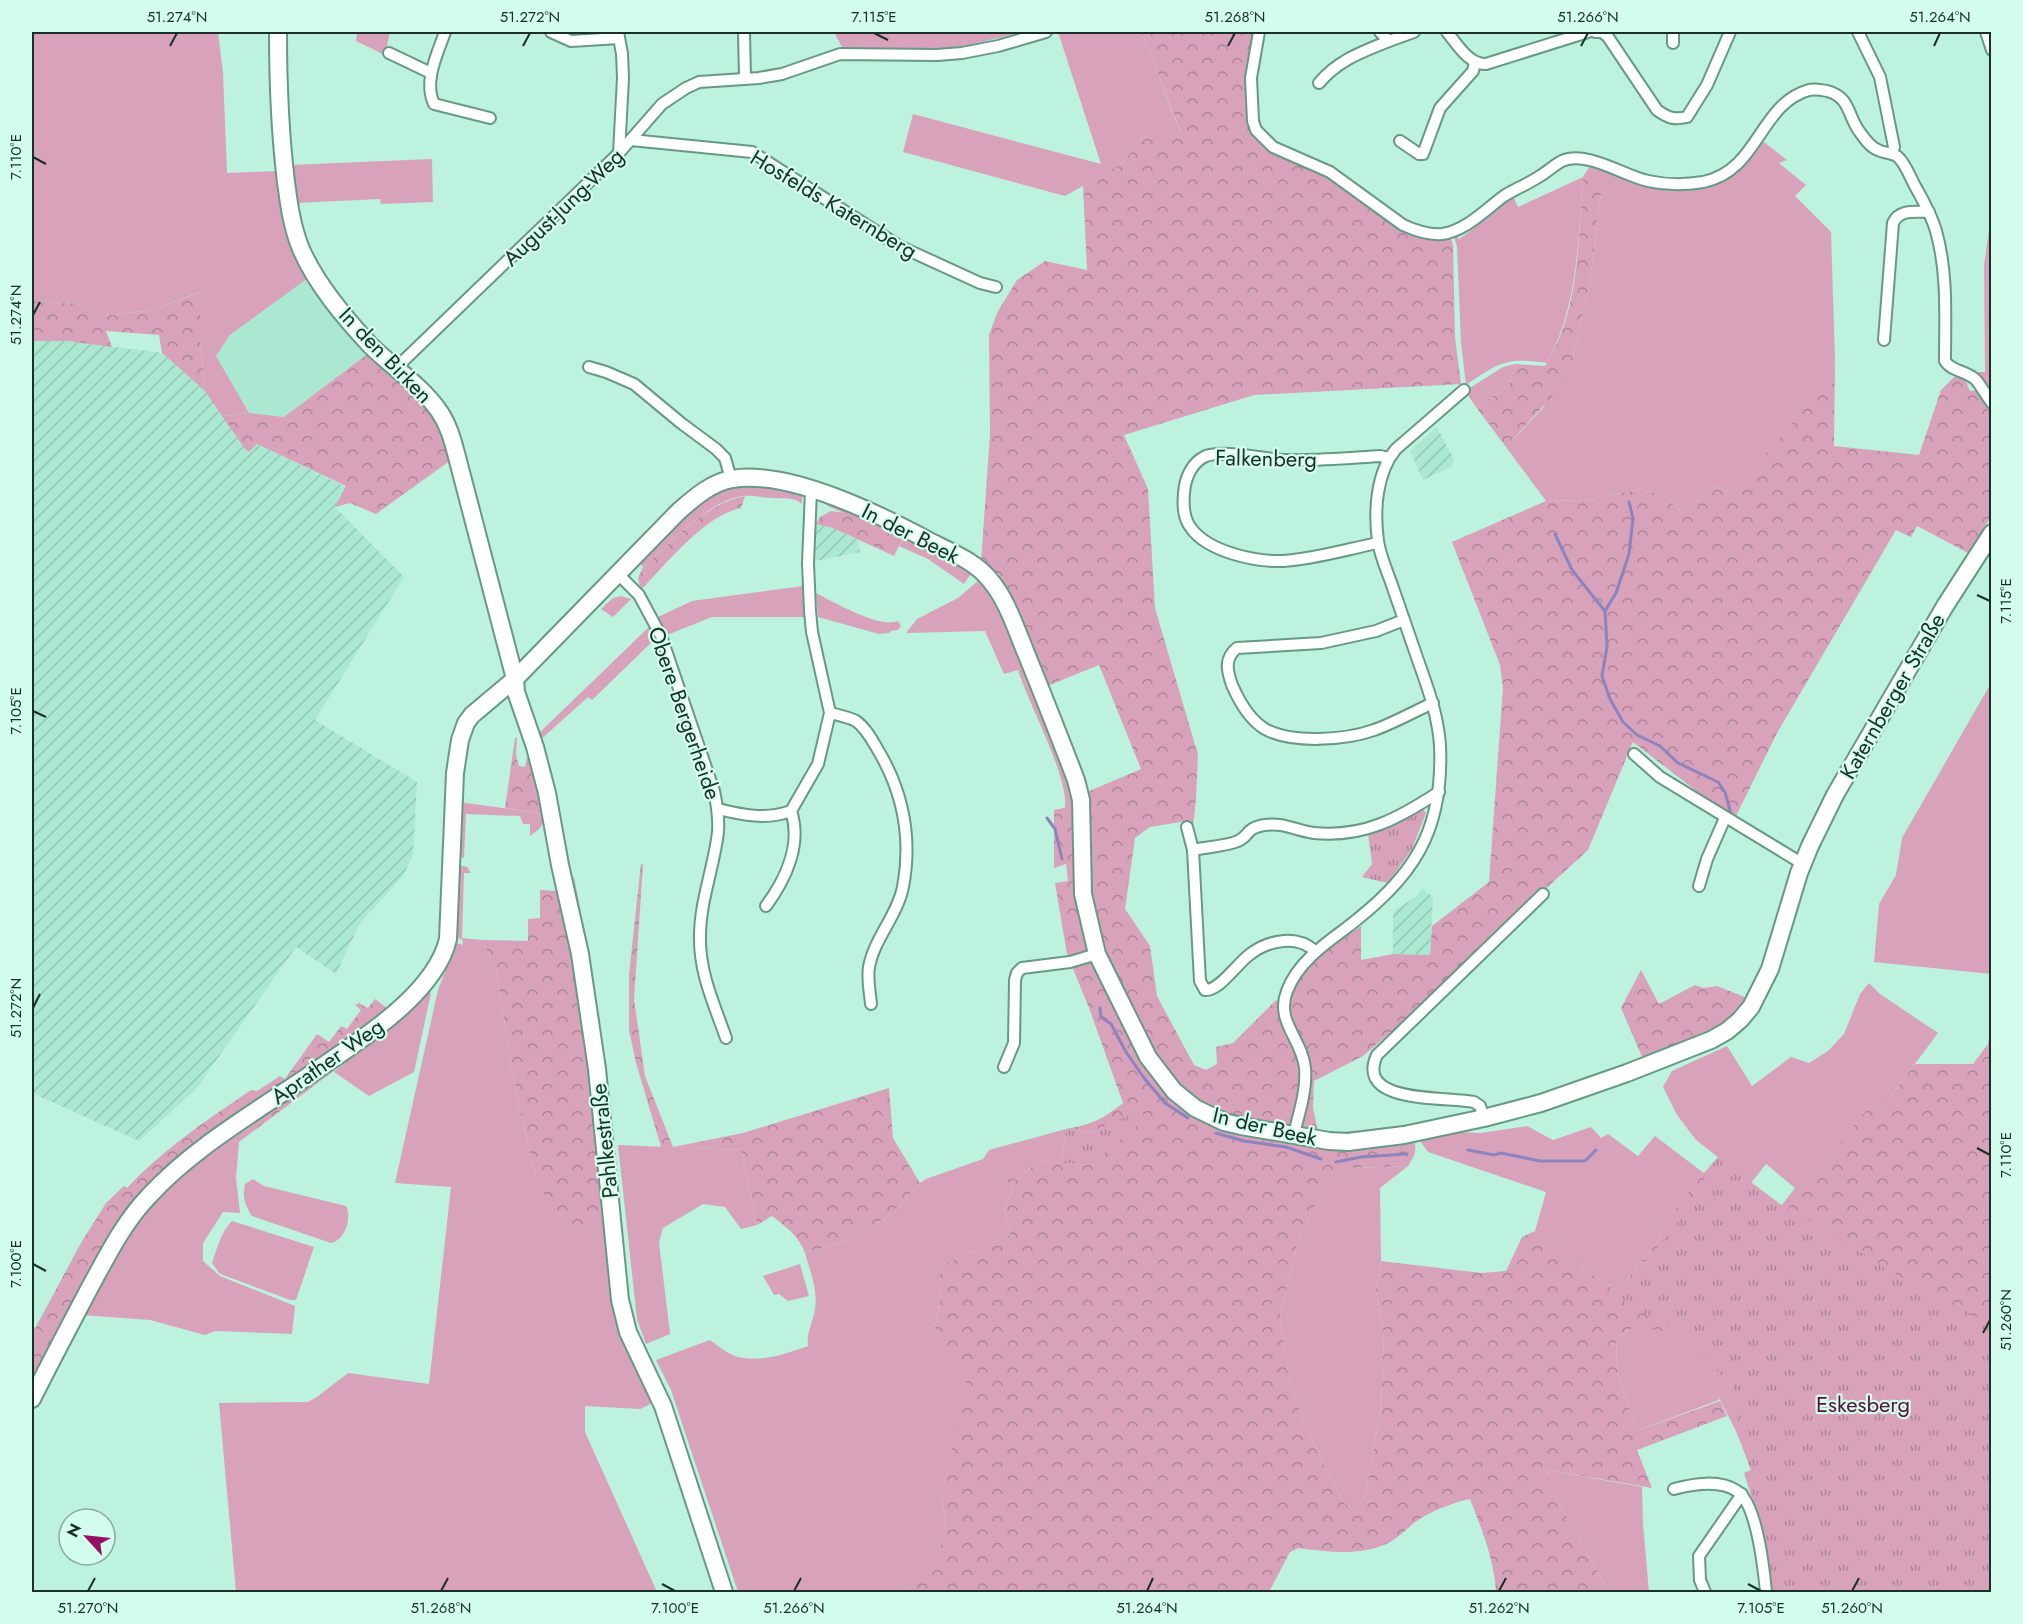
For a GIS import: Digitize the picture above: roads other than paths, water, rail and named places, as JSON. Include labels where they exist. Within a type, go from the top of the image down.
[{"type":"street","name":"In den Birken","points":[[279,32],[281,144],[294,228],[312,271],[330,296],[371,346],[430,399],[449,428],[515,679]]},
{"type":"street","points":[[445,32],[431,73],[431,98],[434,104],[490,118]]},
{"type":"street","points":[[551,32],[571,41],[618,35],[623,78],[619,153]]},
{"type":"street","points":[[744,32],[745,78]]},
{"type":"street","name":"August-Jung-Weg","points":[[396,368],[619,153],[662,104],[679,91],[699,82],[782,74],[840,54],[962,53],[998,46],[1046,32]]},
{"type":"street","points":[[1259,32],[1252,69],[1251,102],[1254,126],[1260,135],[1278,150],[1330,172],[1389,216],[1408,227],[1418,231],[1442,234],[1460,228],[1507,194],[1559,162],[1573,158],[1595,162],[1648,181],[1686,184],[1710,180],[1736,167],[1744,159],[1766,124],[1793,98],[1811,89],[1838,94],[1868,143],[1900,159],[1929,212],[1936,230],[1944,272],[1945,361],[1950,368],[1967,373],[1976,380],[1992,403]]},
{"type":"street","points":[[1380,32],[1389,41]]},
{"type":"street","points":[[1319,83],[1329,71],[1349,58],[1414,32]]},
{"type":"street","points":[[1447,32],[1472,60],[1479,64],[1486,64],[1588,32]]},
{"type":"street","points":[[1595,32],[1602,32],[1608,37],[1657,110],[1664,116],[1676,119],[1687,117],[1698,103],[1730,32]]},
{"type":"street","points":[[1858,32],[1881,77],[1894,147],[1892,154]]},
{"type":"street","points":[[1986,32],[1992,50]]},
{"type":"street","points":[[389,53],[431,73]]},
{"type":"street","points":[[1400,141],[1419,154],[1424,154],[1440,108],[1473,71],[1475,62]]},
{"type":"street","name":"Hosfelds Katernberg","points":[[631,140],[752,152],[899,246],[980,283],[996,287]]},
{"type":"street","points":[[1884,340],[1893,224],[1901,213],[1929,212]]},
{"type":"street","points":[[589,367],[634,384],[681,423],[716,448],[725,458],[731,479]]},
{"type":"street","points":[[1293,1134],[1304,1093],[1305,1066],[1284,1016],[1284,1000],[1292,981],[1315,951],[1375,906],[1411,867],[1428,833],[1439,792],[1439,741],[1433,703],[1378,543],[1377,503],[1384,470],[1395,449],[1464,390]]},
{"type":"street","name":"Falkenberg","points":[[1378,543],[1282,561],[1245,557],[1218,548],[1196,534],[1186,518],[1183,506],[1184,490],[1194,465],[1211,454],[1286,460],[1380,456],[1389,458]]},
{"type":"street","name":"In der Beek","points":[[515,679],[696,495],[731,479],[764,479],[788,483],[848,501],[880,515],[970,562],[990,580],[999,592],[1018,633],[1076,780],[1081,800],[1083,894],[1097,954],[1148,1057],[1184,1100],[1208,1115],[1224,1122],[1329,1141],[1368,1141],[1484,1118],[1584,1089],[1711,1040],[1740,1020],[1756,1000]]},
{"type":"street","points":[[766,906],[778,890],[793,850],[794,822],[791,811],[818,764],[830,713],[810,611],[808,563],[811,490]]},
{"type":"street","name":"Katernberger Straße","points":[[1756,1000],[1770,969],[1803,864],[1835,795],[1941,612],[1992,533]]},
{"type":"street","name":"Obere Bergerheide","points":[[618,574],[639,595],[661,636],[709,774],[718,809],[718,831],[703,902],[699,934],[704,977],[726,1038]]},
{"type":"street","points":[[1404,620],[1376,631],[1338,640],[1292,646],[1237,648],[1228,658],[1229,677],[1240,700],[1257,723],[1273,732],[1304,738],[1326,739],[1373,731],[1433,703]]},
{"type":"street","name":"Aprather Weg","points":[[32,1399],[57,1347],[114,1243],[150,1194],[188,1161],[387,1019],[409,1000],[445,955],[448,939],[455,773],[460,740],[466,723],[472,715],[515,679]]},
{"type":"street","name":"Pahlkestraße","points":[[515,679],[516,692],[535,747],[546,793],[580,954],[597,1069],[620,1300],[628,1332],[667,1416],[724,1593]]},
{"type":"street","points":[[830,713],[856,721],[867,731],[885,762],[897,790],[904,820],[906,846],[902,888],[898,905],[872,955],[868,969],[871,1004]]},
{"type":"street","points":[[1634,754],[1660,777],[1803,864]]},
{"type":"street","points":[[1193,850],[1240,841],[1252,827],[1276,824],[1329,835],[1370,829],[1394,820],[1439,792]]},
{"type":"street","points":[[718,809],[757,816],[771,816],[791,811]]},
{"type":"street","points":[[1699,886],[1707,859],[1725,818]]},
{"type":"street","points":[[1187,827],[1193,850],[1200,981],[1205,990],[1214,989],[1250,954],[1270,943],[1300,942],[1315,951]]},
{"type":"street","points":[[1484,1118],[1480,1106],[1474,1102],[1410,1096],[1388,1089],[1375,1080],[1372,1065],[1377,1055],[1543,894]]},
{"type":"street","points":[[1005,1067],[1014,1043],[1017,973],[1022,968],[1070,962],[1097,954]]},
{"type":"street","points":[[1674,1489],[1702,1482],[1730,1487],[1742,1494],[1748,1504],[1757,1532],[1766,1593]]},
{"type":"street","points":[[1705,1593],[1700,1580],[1699,1556],[1742,1494]]},
{"type":"waterway","points":[[1629,502],[1633,518],[1629,554],[1616,593],[1605,611],[1607,647],[1602,676],[1610,699],[1623,722],[1637,735],[1660,746],[1678,763],[1718,782],[1725,792],[1731,814]]},
{"type":"waterway","points":[[1555,534],[1572,570],[1604,610]]},
{"type":"waterway","points":[[1047,818],[1055,829],[1062,859]]},
{"type":"waterway","points":[[1100,1008],[1101,1017],[1111,1024],[1126,1052],[1144,1078],[1165,1103],[1188,1118]]},
{"type":"waterway","points":[[1216,1133],[1244,1141],[1286,1147],[1321,1159]]},
{"type":"waterway","points":[[1468,1150],[1494,1155],[1501,1153],[1540,1161],[1585,1161],[1596,1150]]},
{"type":"waterway","points":[[1336,1162],[1361,1157],[1407,1154]]},
{"type":"park label","name":"Eskesberg","points":[[1863,1404]]}]
